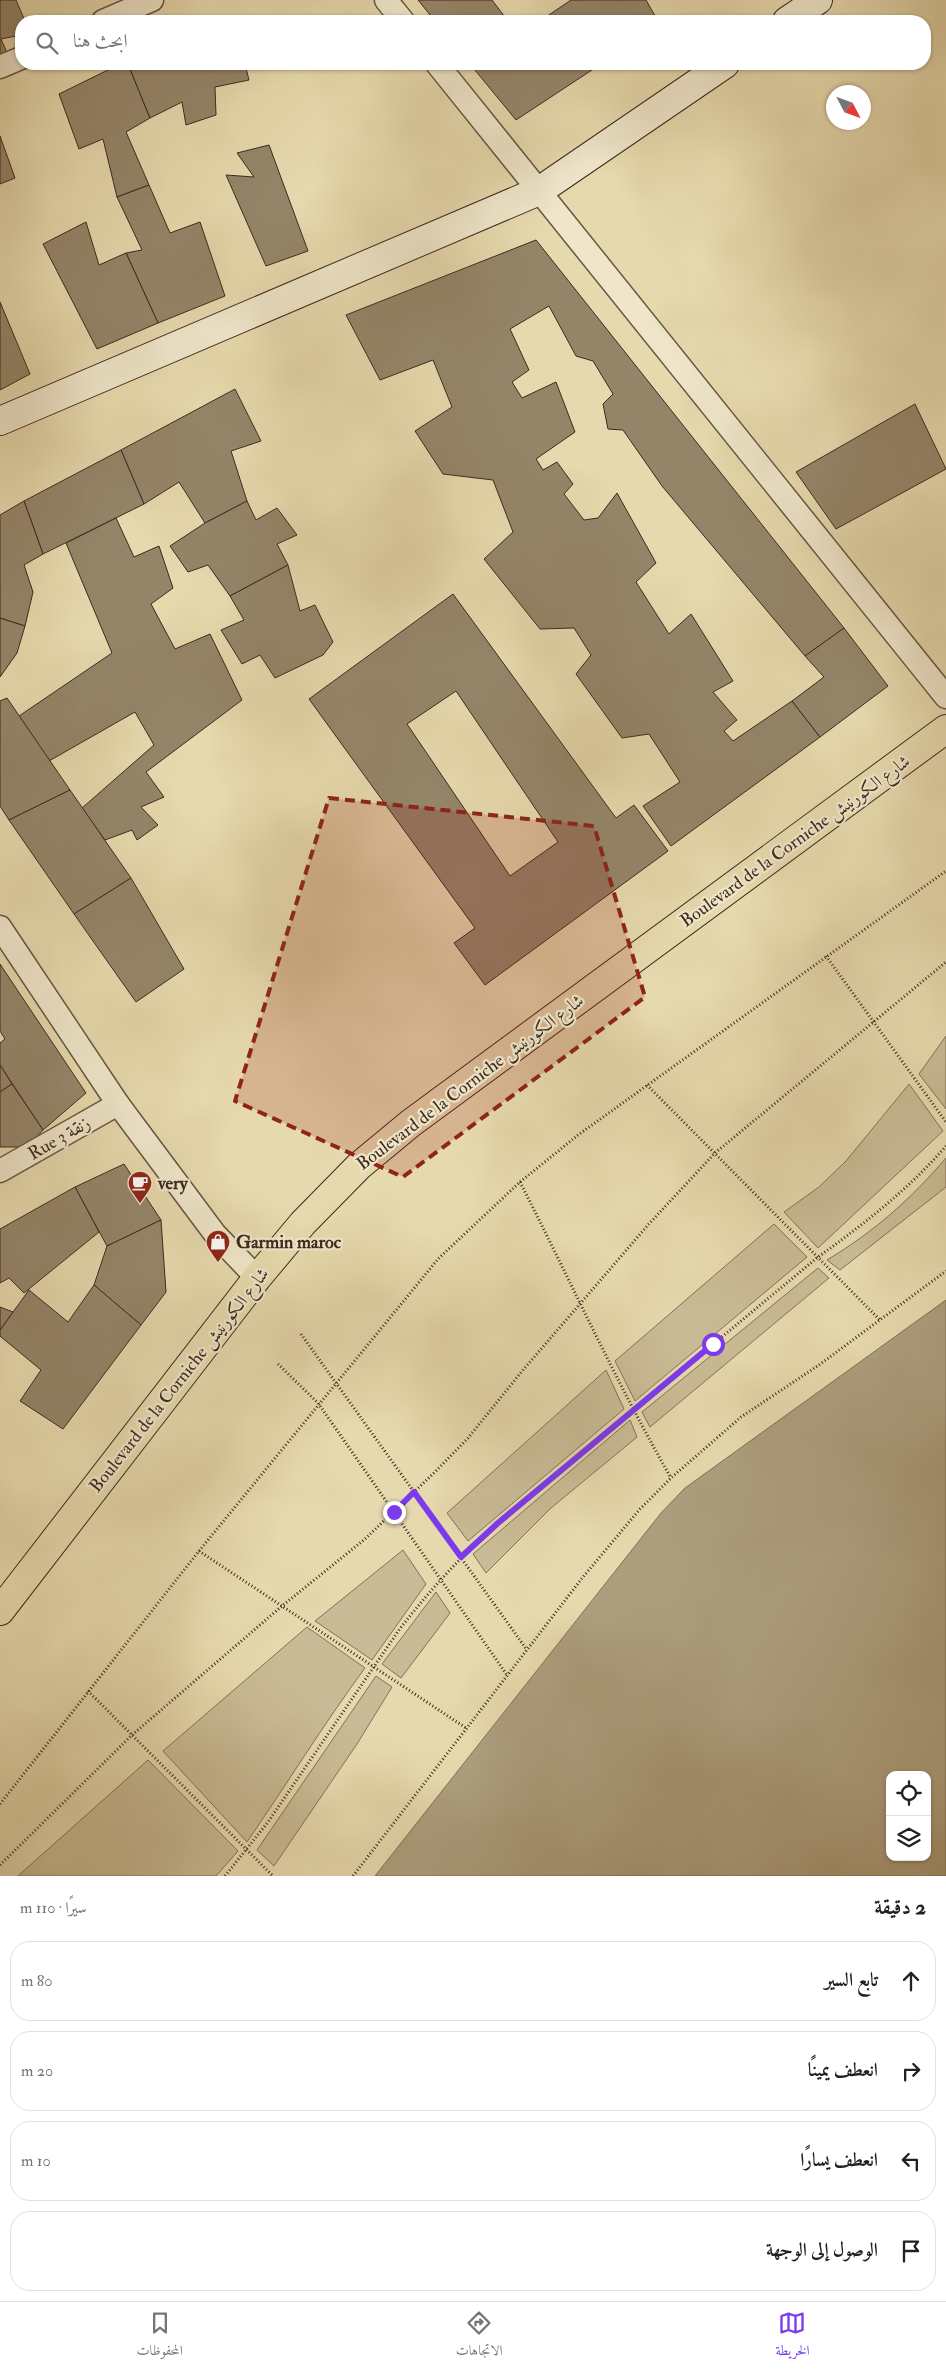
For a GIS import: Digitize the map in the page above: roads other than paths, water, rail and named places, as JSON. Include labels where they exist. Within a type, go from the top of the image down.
[{"type":"main road","name":"Boulevard de la Corniche شارع الكورنيش","points":[[0,1611],[257,1278],[303,1223],[342,1181],[410,1123],[946,730]]},
{"type":"street","points":[[118,15],[152,0]]},
{"type":"street","points":[[386,0],[398,15]]},
{"type":"street","points":[[796,15],[818,0]]},
{"type":"street","points":[[0,67],[15,61]]},
{"type":"street","points":[[442,70],[946,697]]},
{"type":"street","points":[[0,420],[539,191],[716,70]]},
{"type":"street","points":[[0,927],[118,1104],[214,1234],[257,1278]]},
{"type":"street","name":"Rue 3 زنقة","points":[[0,1171],[118,1104]]},
{"type":"place","name":"very","points":[[140,1204]]},
{"type":"place","name":"Garmin maroc","points":[[218,1263]]}]
